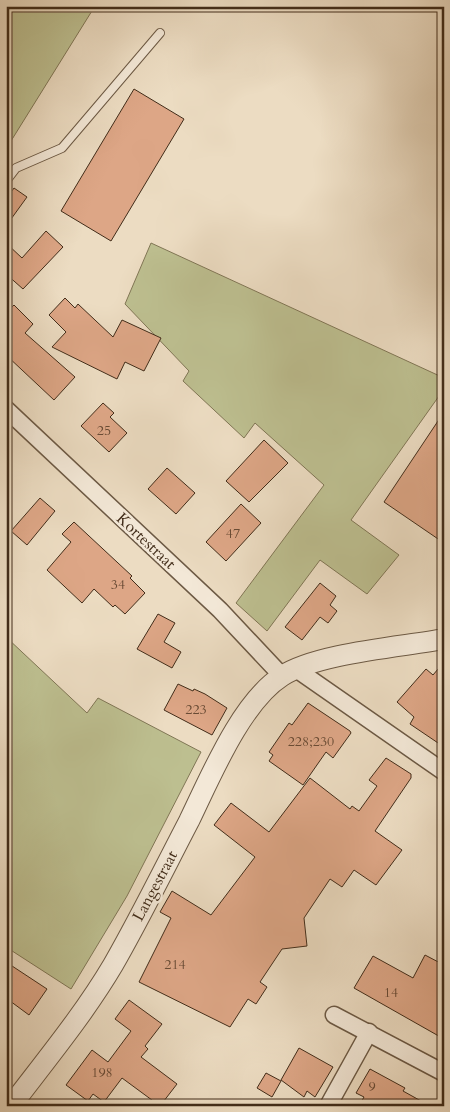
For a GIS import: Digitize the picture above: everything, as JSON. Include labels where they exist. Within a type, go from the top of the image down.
[{"type":"street","name":"Kortestraat","points":[[6,409],[220,610],[289,672]]},
{"type":"street","name":"Langestraat","points":[[11,1106],[63,1037],[112,966],[152,894],[228,742],[260,695],[289,672],[331,658],[444,639]]},
{"type":"street","points":[[289,672],[444,772]]},
{"type":"street","points":[[334,1015],[444,1073]]},
{"type":"street","points":[[328,1106],[369,1032]]},
{"type":"lane","points":[[6,181],[16,168],[62,148],[160,33]]},
{"type":"green space","points":[[6,6],[95,6],[6,149]]},
{"type":"green space","points":[[151,243],[444,378],[444,389],[351,520],[399,555],[367,594],[320,560],[267,631],[236,603],[324,485],[255,423],[244,438],[183,381],[189,371],[125,304]]},
{"type":"green space","points":[[6,637],[87,713],[98,698],[201,752],[127,896],[71,989],[6,947]]},
{"type":"building","points":[[134,89],[184,119],[111,241],[61,211]]},
{"type":"building","points":[[14,188],[27,197],[6,226],[6,199]]},
{"type":"building","points":[[46,231],[63,247],[23,289],[6,274],[6,243],[22,258]]},
{"type":"building","points":[[65,298],[75,308],[78,304],[113,337],[122,320],[161,338],[144,371],[125,362],[117,379],[52,347],[66,332],[49,315]]},
{"type":"building","points":[[14,305],[33,324],[25,333],[75,377],[54,400],[6,355],[6,313]]},
{"type":"building","points":[[103,403],[114,413],[110,417],[127,433],[109,452],[81,426]]},
{"type":"building","points":[[444,412],[444,543],[384,502]]},
{"type":"building","points":[[264,440],[288,463],[249,502],[226,481]]},
{"type":"building","points":[[167,468],[195,493],[176,514],[148,489]]},
{"type":"building","points":[[40,498],[55,511],[27,545],[11,531]]},
{"type":"building","points":[[241,504],[261,523],[226,561],[206,542]]},
{"type":"building","points":[[74,522],[132,576],[130,578],[145,593],[125,614],[115,605],[113,607],[94,589],[82,603],[47,570],[71,542],[62,534]]},
{"type":"building","points":[[320,583],[336,596],[330,605],[337,611],[328,623],[320,617],[302,640],[285,627]]},
{"type":"building","points":[[158,614],[175,623],[164,642],[181,652],[172,668],[137,649]]},
{"type":"building","points":[[444,662],[444,747],[410,724],[414,717],[397,702],[426,669],[433,675]]},
{"type":"building","points":[[178,684],[205,694],[227,708],[212,735],[164,710]]},
{"type":"building","points":[[308,703],[351,733],[333,758],[326,752],[303,785],[269,761],[273,755],[269,752],[289,723],[292,725]]},
{"type":"building","points":[[386,758],[411,774],[411,778],[375,831],[402,850],[376,885],[354,870],[342,887],[330,879],[304,918],[307,946],[282,949],[260,982],[267,987],[256,1004],[248,999],[230,1027],[139,982],[171,918],[160,912],[172,891],[211,915],[255,857],[214,825],[231,803],[269,832],[310,778],[350,809],[352,806],[359,811],[377,786],[369,780]]},
{"type":"building","points":[[425,955],[444,965],[444,1039],[354,988],[373,956],[413,978]]},
{"type":"building","points":[[6,962],[47,989],[29,1015],[6,998]]},
{"type":"building","points":[[129,1000],[162,1024],[145,1046],[148,1049],[141,1057],[177,1084],[160,1106],[122,1078],[104,1102],[93,1094],[88,1101],[66,1085],[92,1050],[108,1062],[131,1031],[115,1019]]},
{"type":"building","points":[[299,1048],[333,1067],[315,1097],[307,1091],[304,1097],[281,1080]]},
{"type":"building","points":[[370,1069],[405,1088],[403,1091],[430,1106],[359,1106],[364,1097],[356,1093]]},
{"type":"building","points":[[266,1073],[281,1081],[272,1097],[257,1088]]}]
